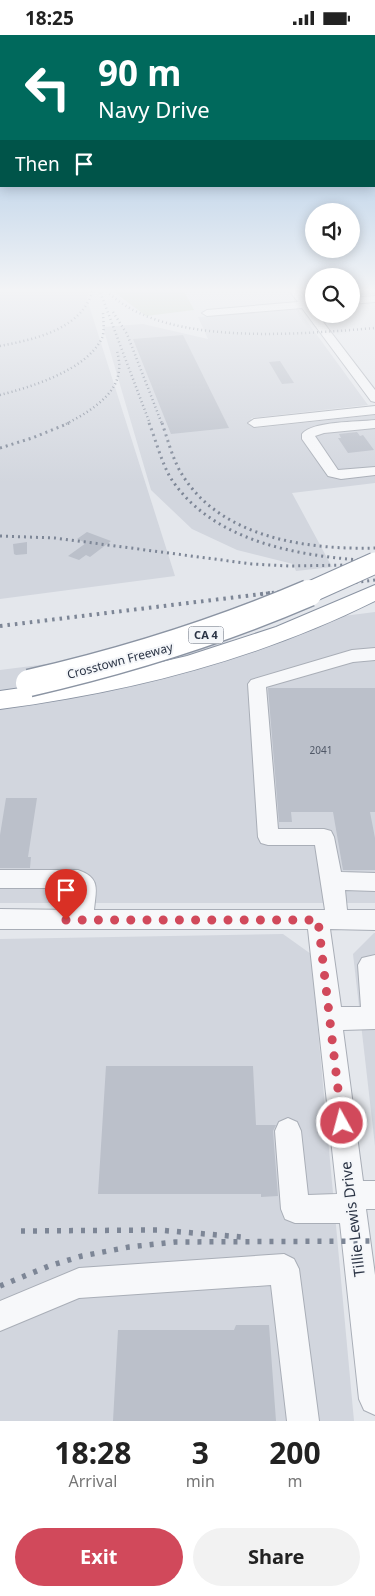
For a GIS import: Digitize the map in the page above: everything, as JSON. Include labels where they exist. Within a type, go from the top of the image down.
[{"type":"highway","name":"Crosstown Freeway","points":[[0,700],[192,640],[293,601],[375,563]]},
{"type":"highway","name":"Crosstown Freeway","points":[[0,688],[30,690],[105,685],[209,660],[301,627],[375,591]]},
{"type":"street","points":[[344,354],[375,398]]},
{"type":"street","points":[[254,423],[375,410]]},
{"type":"street","points":[[375,424],[322,429],[308,434],[309,439],[333,473],[341,475],[375,471]]},
{"type":"street","name":"Tillie Lewis Drive","points":[[375,654],[352,657],[257,684],[268,837],[324,837],[334,888],[328,920],[330,1019],[359,1200],[368,1290],[375,1399]]},
{"type":"street","points":[[0,879],[78,879],[84,884],[82,920]]},
{"type":"street","points":[[334,888],[375,882]]},
{"type":"street","points":[[0,919],[375,920]]},
{"type":"street","points":[[375,965],[370,965],[375,1022]]},
{"type":"street","points":[[330,1019],[374,1017]]},
{"type":"street","points":[[288,1131],[295,1209],[359,1200]]},
{"type":"street","points":[[0,1316],[79,1283],[284,1269],[303,1421]]},
{"type":"shaded area","points":[[0,354],[104,354],[175,576],[0,599]]},
{"type":"shaded area","points":[[111,354],[331,354],[368,405],[251,418],[256,428],[375,415],[375,483],[292,493],[332,567],[296,571],[293,564],[237,550],[192,529],[151,490]]},
{"type":"shaded area","points":[[375,612],[375,903],[0,903],[0,670],[307,631],[304,621]]},
{"type":"shaded area","points":[[375,933],[375,1146],[353,954]]},
{"type":"shaded area","points":[[283,934],[311,954],[354,1421],[0,1421],[0,939]]},
{"type":"building","points":[[139,354],[192,354],[229,428],[171,434]]},
{"type":"building","points":[[280,361],[294,383],[282,384],[269,362]]},
{"type":"building","points":[[357,432],[360,436],[363,435],[374,450],[348,453],[338,438],[341,438],[339,434]]},
{"type":"building","points":[[87,532],[111,541],[90,557],[86,555],[79,560],[68,556],[86,543],[77,539]]},
{"type":"building","points":[[27,542],[27,554],[14,554],[13,544]]},
{"type":"building","points":[[268,688],[375,688],[375,812],[370,812],[375,838],[375,870],[343,870],[333,812],[291,812],[292,822],[279,822]]},
{"type":"building","points":[[6,798],[37,798],[28,857],[31,857],[30,868],[0,868],[0,835]]},
{"type":"building","points":[[106,1066],[253,1066],[256,1125],[276,1125],[273,1131],[278,1196],[261,1197],[261,1194],[98,1194]]},
{"type":"building","points":[[236,1325],[269,1325],[276,1421],[113,1421],[118,1330],[234,1330]]},
{"type":"railway","points":[[0,395],[57,376],[90,354]]},
{"type":"railway","points":[[66,424],[100,403],[113,388],[119,370],[118,354]]},
{"type":"railway","points":[[123,354],[150,424]]},
{"type":"railway","points":[[135,354],[162,424]]},
{"type":"railway","points":[[0,448],[69,423]]},
{"type":"railway","points":[[149,423],[168,474],[190,502],[212,519],[236,533],[263,543],[319,556],[375,561]]},
{"type":"railway","points":[[162,423],[179,470],[200,497],[220,514],[243,527],[268,536],[295,542],[322,546],[375,548]]},
{"type":"railway","points":[[0,536],[55,538],[252,564],[289,566],[348,565]]},
{"type":"railway","points":[[260,594],[375,580]]},
{"type":"railway","points":[[0,626],[270,593]]},
{"type":"railway","points":[[21,1231],[158,1230],[242,1237]]},
{"type":"railway","points":[[0,1286],[49,1266],[82,1256],[129,1247],[175,1242],[375,1241]]},
{"type":"route","points":[[66,920],[318,920],[342,1123]]}]
